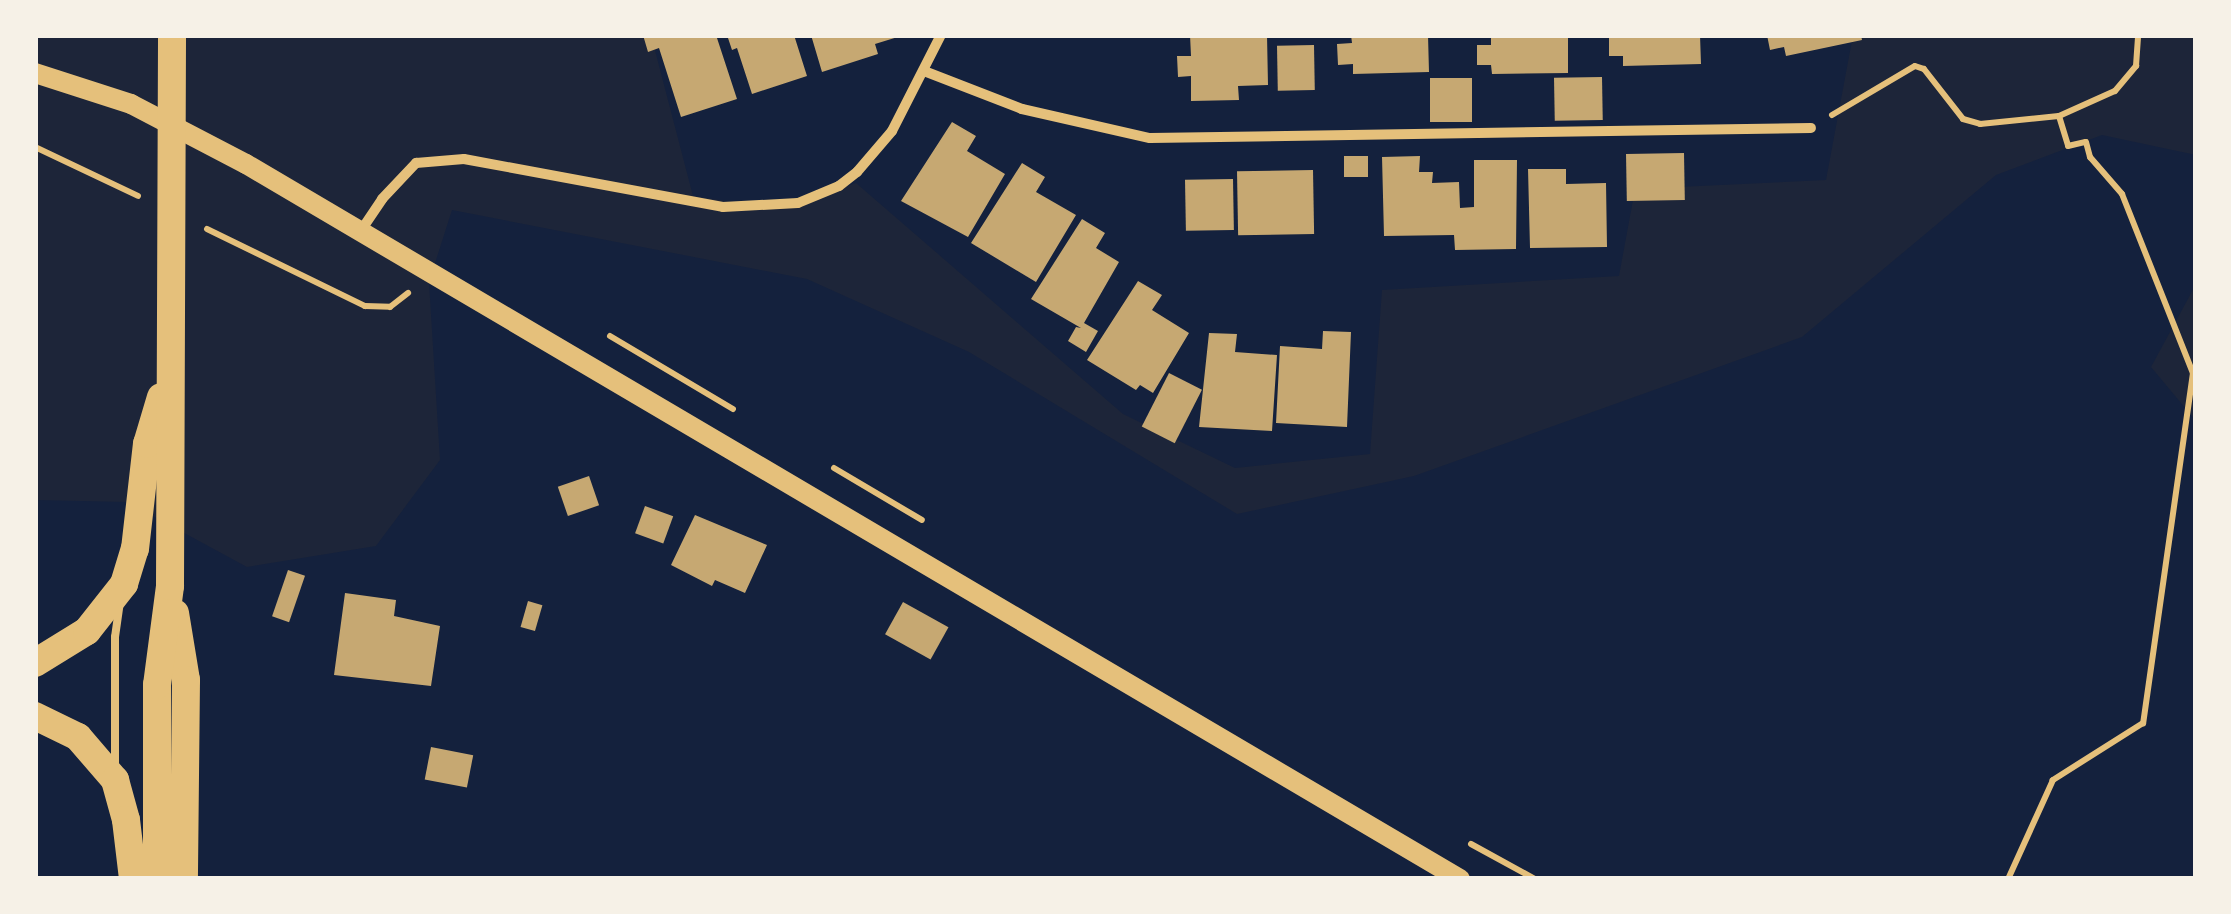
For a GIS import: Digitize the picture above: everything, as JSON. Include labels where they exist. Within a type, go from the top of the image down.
[{"type":"highway","points":[[157,879],[157,685],[170,586],[172,35]]},
{"type":"highway","points":[[35,663],[87,632],[124,584],[140,513],[146,444],[171,356]]},
{"type":"highway","points":[[170,586],[186,680],[184,879]]},
{"type":"highway","points":[[35,716],[78,737],[115,780],[126,820],[133,879]]},
{"type":"main road","points":[[35,73],[131,104],[246,164],[1460,879]]},
{"type":"street","points":[[360,232],[382,198],[416,164],[464,159],[724,206],[798,203],[839,186],[858,172],[892,131],[941,35]]},
{"type":"street","points":[[924,71],[1022,109],[1150,138],[1810,128]]},
{"type":"lane","points":[[115,780],[115,637],[124,584]]},
{"type":"path","points":[[1810,128],[1916,66],[1924,69],[1964,119],[1980,124],[2060,116],[2115,91],[2136,66],[2138,35]]},
{"type":"path","points":[[2008,879],[2052,780],[2143,723],[2194,373],[2122,194],[2090,157],[2086,142],[2068,146],[2060,116]]},
{"type":"path","points":[[35,147],[141,198]]},
{"type":"path","points":[[194,223],[365,306],[390,306],[409,292]]},
{"type":"shaded area","points":[[35,35],[651,35],[693,196],[779,209],[856,183],[1123,414],[1235,468],[1370,454],[1382,290],[1619,276],[1635,189],[1826,180],[1853,35],[2196,35],[2196,155],[2102,135],[1996,175],[1802,337],[1414,476],[1237,514],[969,352],[807,279],[452,210],[429,282],[440,460],[376,546],[247,567],[127,502],[35,500]]},
{"type":"shaded area","points":[[2196,284],[2196,421],[2151,367]]},
{"type":"building","points":[[643,35],[716,35],[737,99],[681,117],[659,48],[648,52]]},
{"type":"building","points":[[727,35],[794,35],[807,76],[752,94],[737,48],[732,50]]},
{"type":"building","points":[[811,35],[901,36],[875,44],[878,54],[822,72]]},
{"type":"building","points":[[1190,35],[1267,35],[1268,85],[1238,86],[1239,100],[1191,101],[1191,76],[1178,77],[1177,56],[1191,56]]},
{"type":"building","points":[[1351,35],[1428,35],[1429,72],[1353,74],[1353,64],[1338,65],[1337,44],[1352,43]]},
{"type":"building","points":[[1491,35],[1568,35],[1568,73],[1492,74],[1491,65],[1477,65],[1477,45],[1491,45]]},
{"type":"building","points":[[1700,35],[1701,64],[1623,66],[1623,56],[1609,56],[1609,36]]},
{"type":"building","points":[[1767,35],[1861,35],[1862,40],[1786,56],[1784,47],[1770,50]]},
{"type":"building","points":[[1314,45],[1315,90],[1278,91],[1277,46]]},
{"type":"building","points":[[1602,77],[1603,120],[1555,121],[1554,78]]},
{"type":"building","points":[[1430,78],[1472,78],[1472,122],[1430,122]]},
{"type":"building","points":[[952,122],[976,136],[967,151],[1005,174],[968,237],[901,201]]},
{"type":"building","points":[[1684,153],[1685,200],[1627,201],[1626,154]]},
{"type":"building","points":[[1344,156],[1368,156],[1368,177],[1344,177]]},
{"type":"building","points":[[1420,156],[1419,172],[1433,172],[1432,183],[1459,182],[1460,208],[1474,207],[1474,160],[1517,160],[1516,249],[1455,250],[1454,235],[1384,236],[1382,157]]},
{"type":"building","points":[[1022,163],[1045,177],[1036,192],[1076,215],[1036,282],[971,243]]},
{"type":"building","points":[[1528,169],[1566,169],[1566,184],[1606,183],[1607,247],[1530,248]]},
{"type":"building","points":[[1313,170],[1314,234],[1238,235],[1237,171]]},
{"type":"building","points":[[1233,179],[1234,230],[1186,231],[1185,180]]},
{"type":"building","points":[[1082,219],[1105,233],[1096,248],[1119,262],[1084,323],[1098,331],[1086,352],[1068,341],[1076,327],[1081,328],[1031,299]]},
{"type":"building","points":[[1138,281],[1162,295],[1152,310],[1189,333],[1153,393],[1140,385],[1136,390],[1087,360]]},
{"type":"building","points":[[1323,331],[1351,332],[1347,427],[1276,423],[1280,346],[1322,349]]},
{"type":"building","points":[[1209,333],[1237,334],[1235,352],[1277,355],[1272,431],[1199,427]]},
{"type":"building","points":[[1169,373],[1202,390],[1175,443],[1142,426]]},
{"type":"building","points":[[589,476],[599,505],[568,516],[558,487]]},
{"type":"building","points":[[645,506],[673,516],[663,544],[635,533]]},
{"type":"building","points":[[695,515],[767,545],[745,593],[715,580],[712,586],[671,565]]},
{"type":"building","points":[[288,570],[305,576],[289,622],[272,616]]},
{"type":"building","points":[[345,593],[396,600],[394,616],[440,626],[431,686],[334,675]]},
{"type":"building","points":[[528,601],[542,605],[535,631],[521,627]]},
{"type":"building","points":[[903,602],[948,627],[931,660],[885,634]]},
{"type":"building","points":[[431,747],[473,755],[467,788],[425,779]]}]
